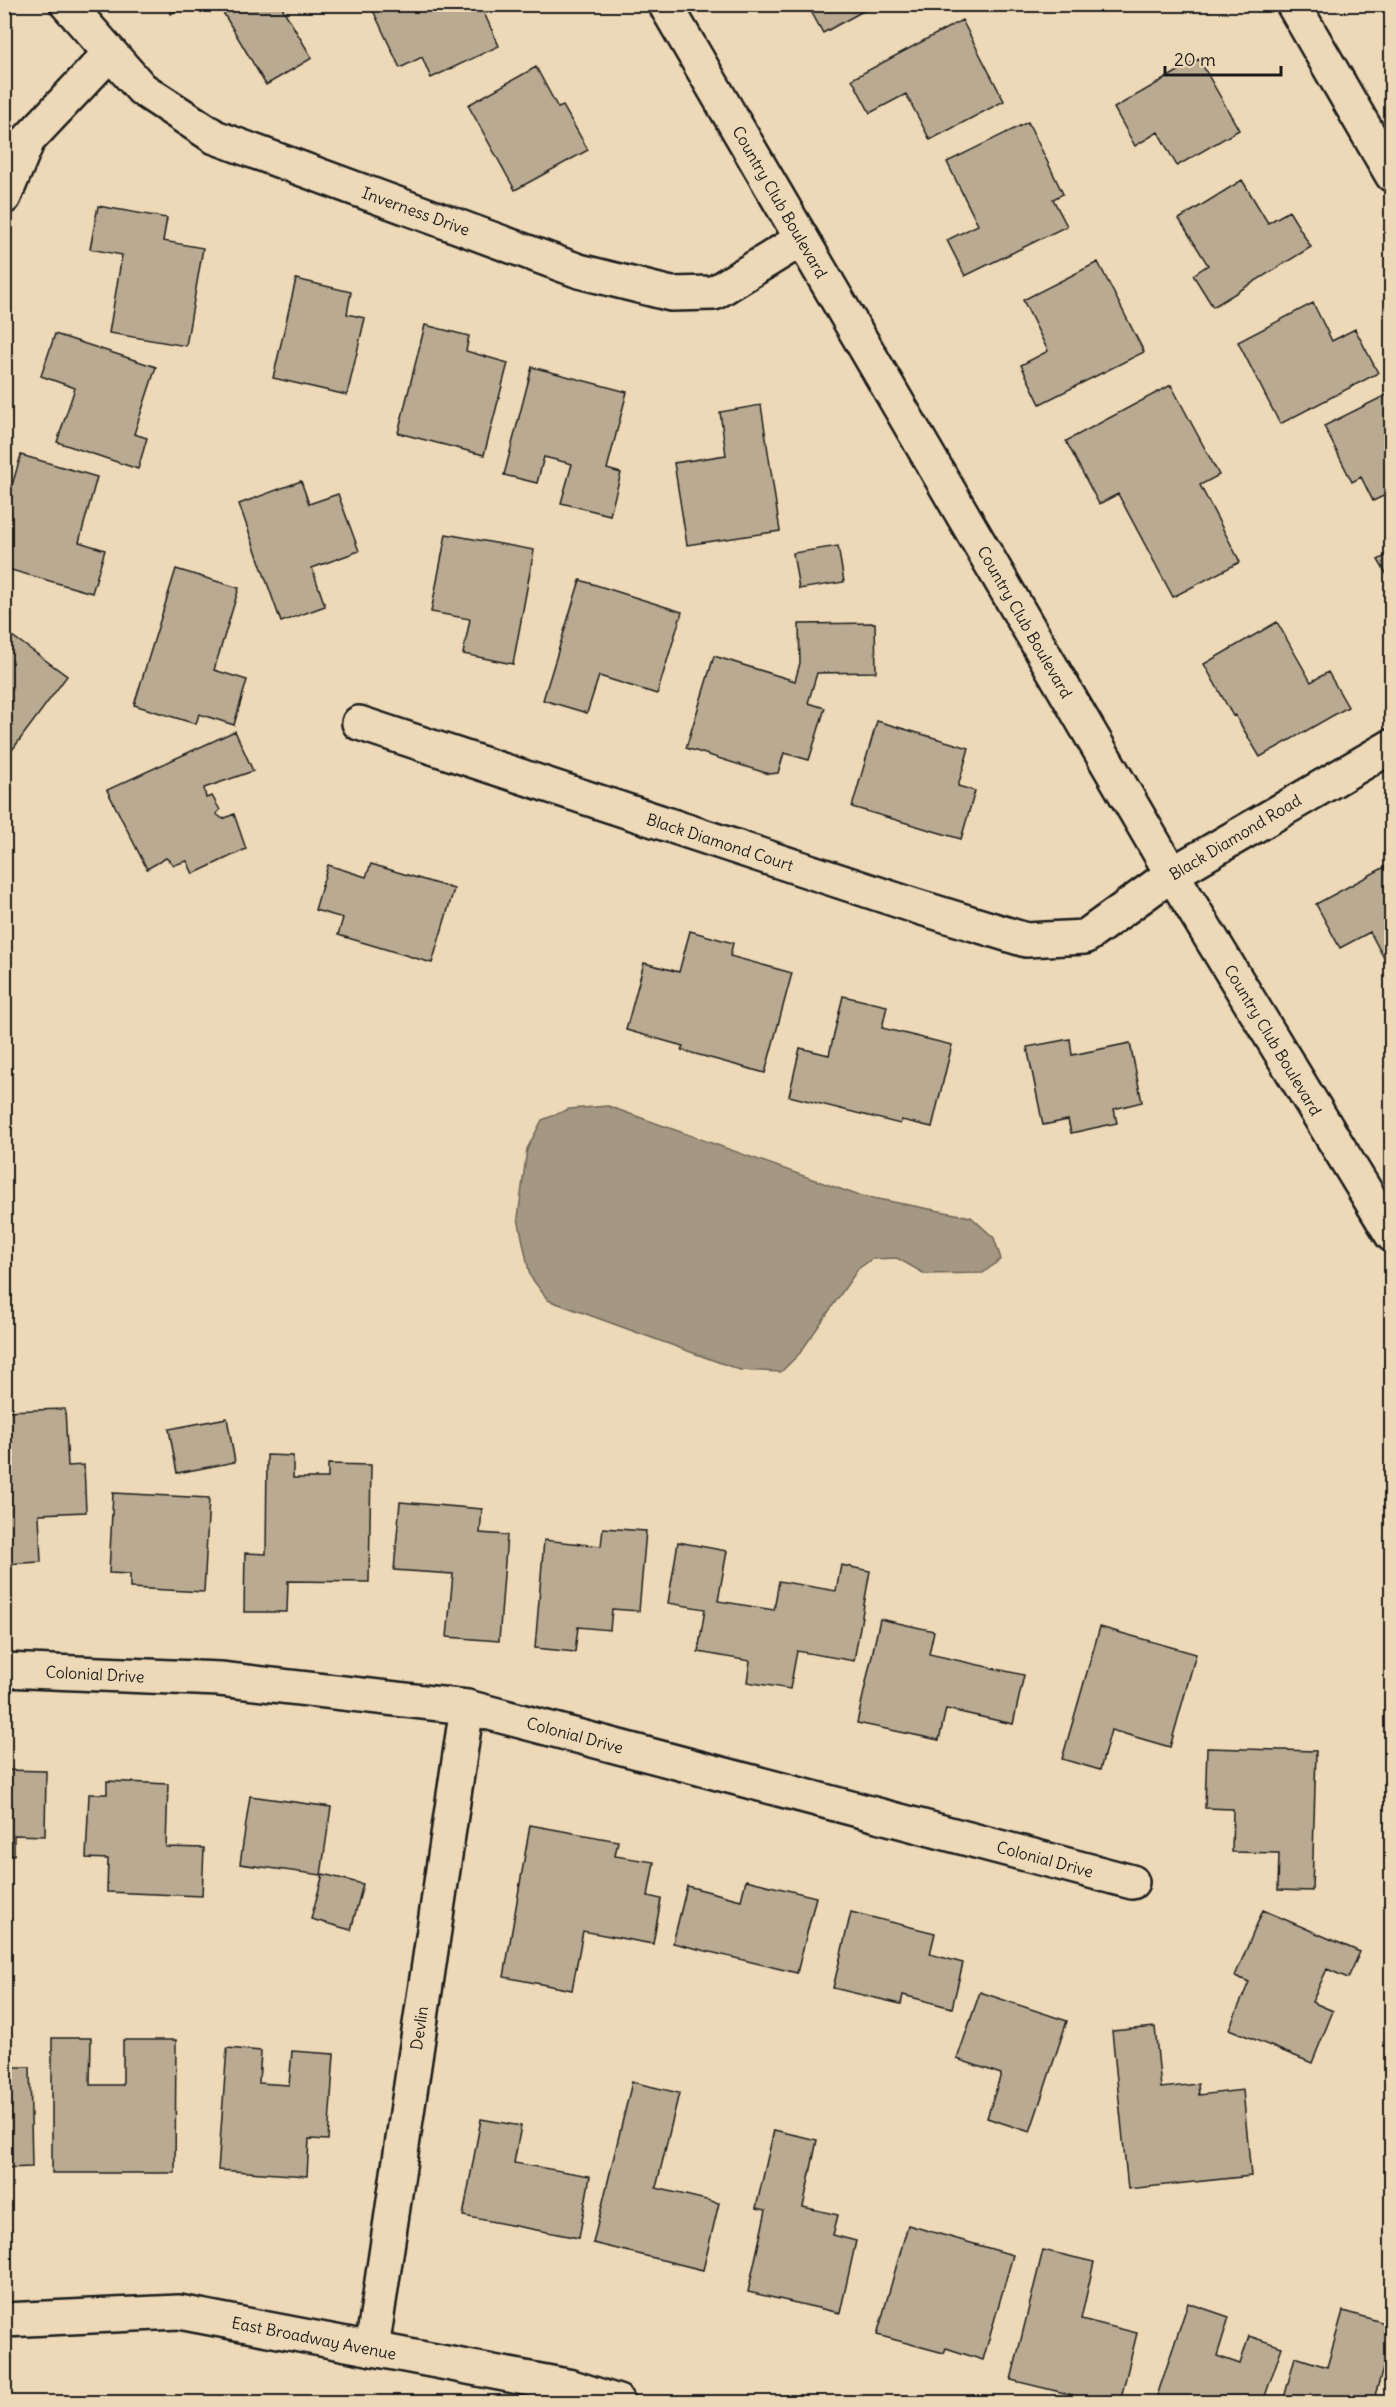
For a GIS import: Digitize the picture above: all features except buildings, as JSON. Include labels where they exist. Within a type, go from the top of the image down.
[{"type":"street","name":"Inverness Drive","points":[[67,4],[142,88],[215,137],[579,270],[671,294],[714,293],[802,239]]},
{"type":"street","name":"Country Club Boulevard","points":[[665,4],[1172,874],[1392,1235]]},
{"type":"street","points":[[1293,4],[1392,175]]},
{"type":"street","points":[[4,196],[28,140],[110,53]]},
{"type":"street","name":"Black Diamond Court","points":[[359,723],[912,905],[1026,940],[1085,937]]},
{"type":"street","name":"Black Diamond Road","points":[[1085,937],[1172,874],[1392,746]]},
{"type":"street","name":"Colonial Drive","points":[[4,1670],[220,1679],[467,1707],[1132,1882]]},
{"type":"street","name":"Devlin","points":[[372,2349],[467,1707]]},
{"type":"street","name":"East Broadway Avenue","points":[[4,2320],[179,2312],[572,2387],[618,2403]]},
{"type":"shaded area","points":[[608,1106],[857,1195],[971,1217],[994,1238],[1001,1259],[983,1273],[925,1274],[897,1258],[872,1259],[858,1269],[800,1353],[781,1372],[740,1370],[548,1300],[530,1276],[518,1218],[527,1149],[542,1120],[569,1109]]}]
